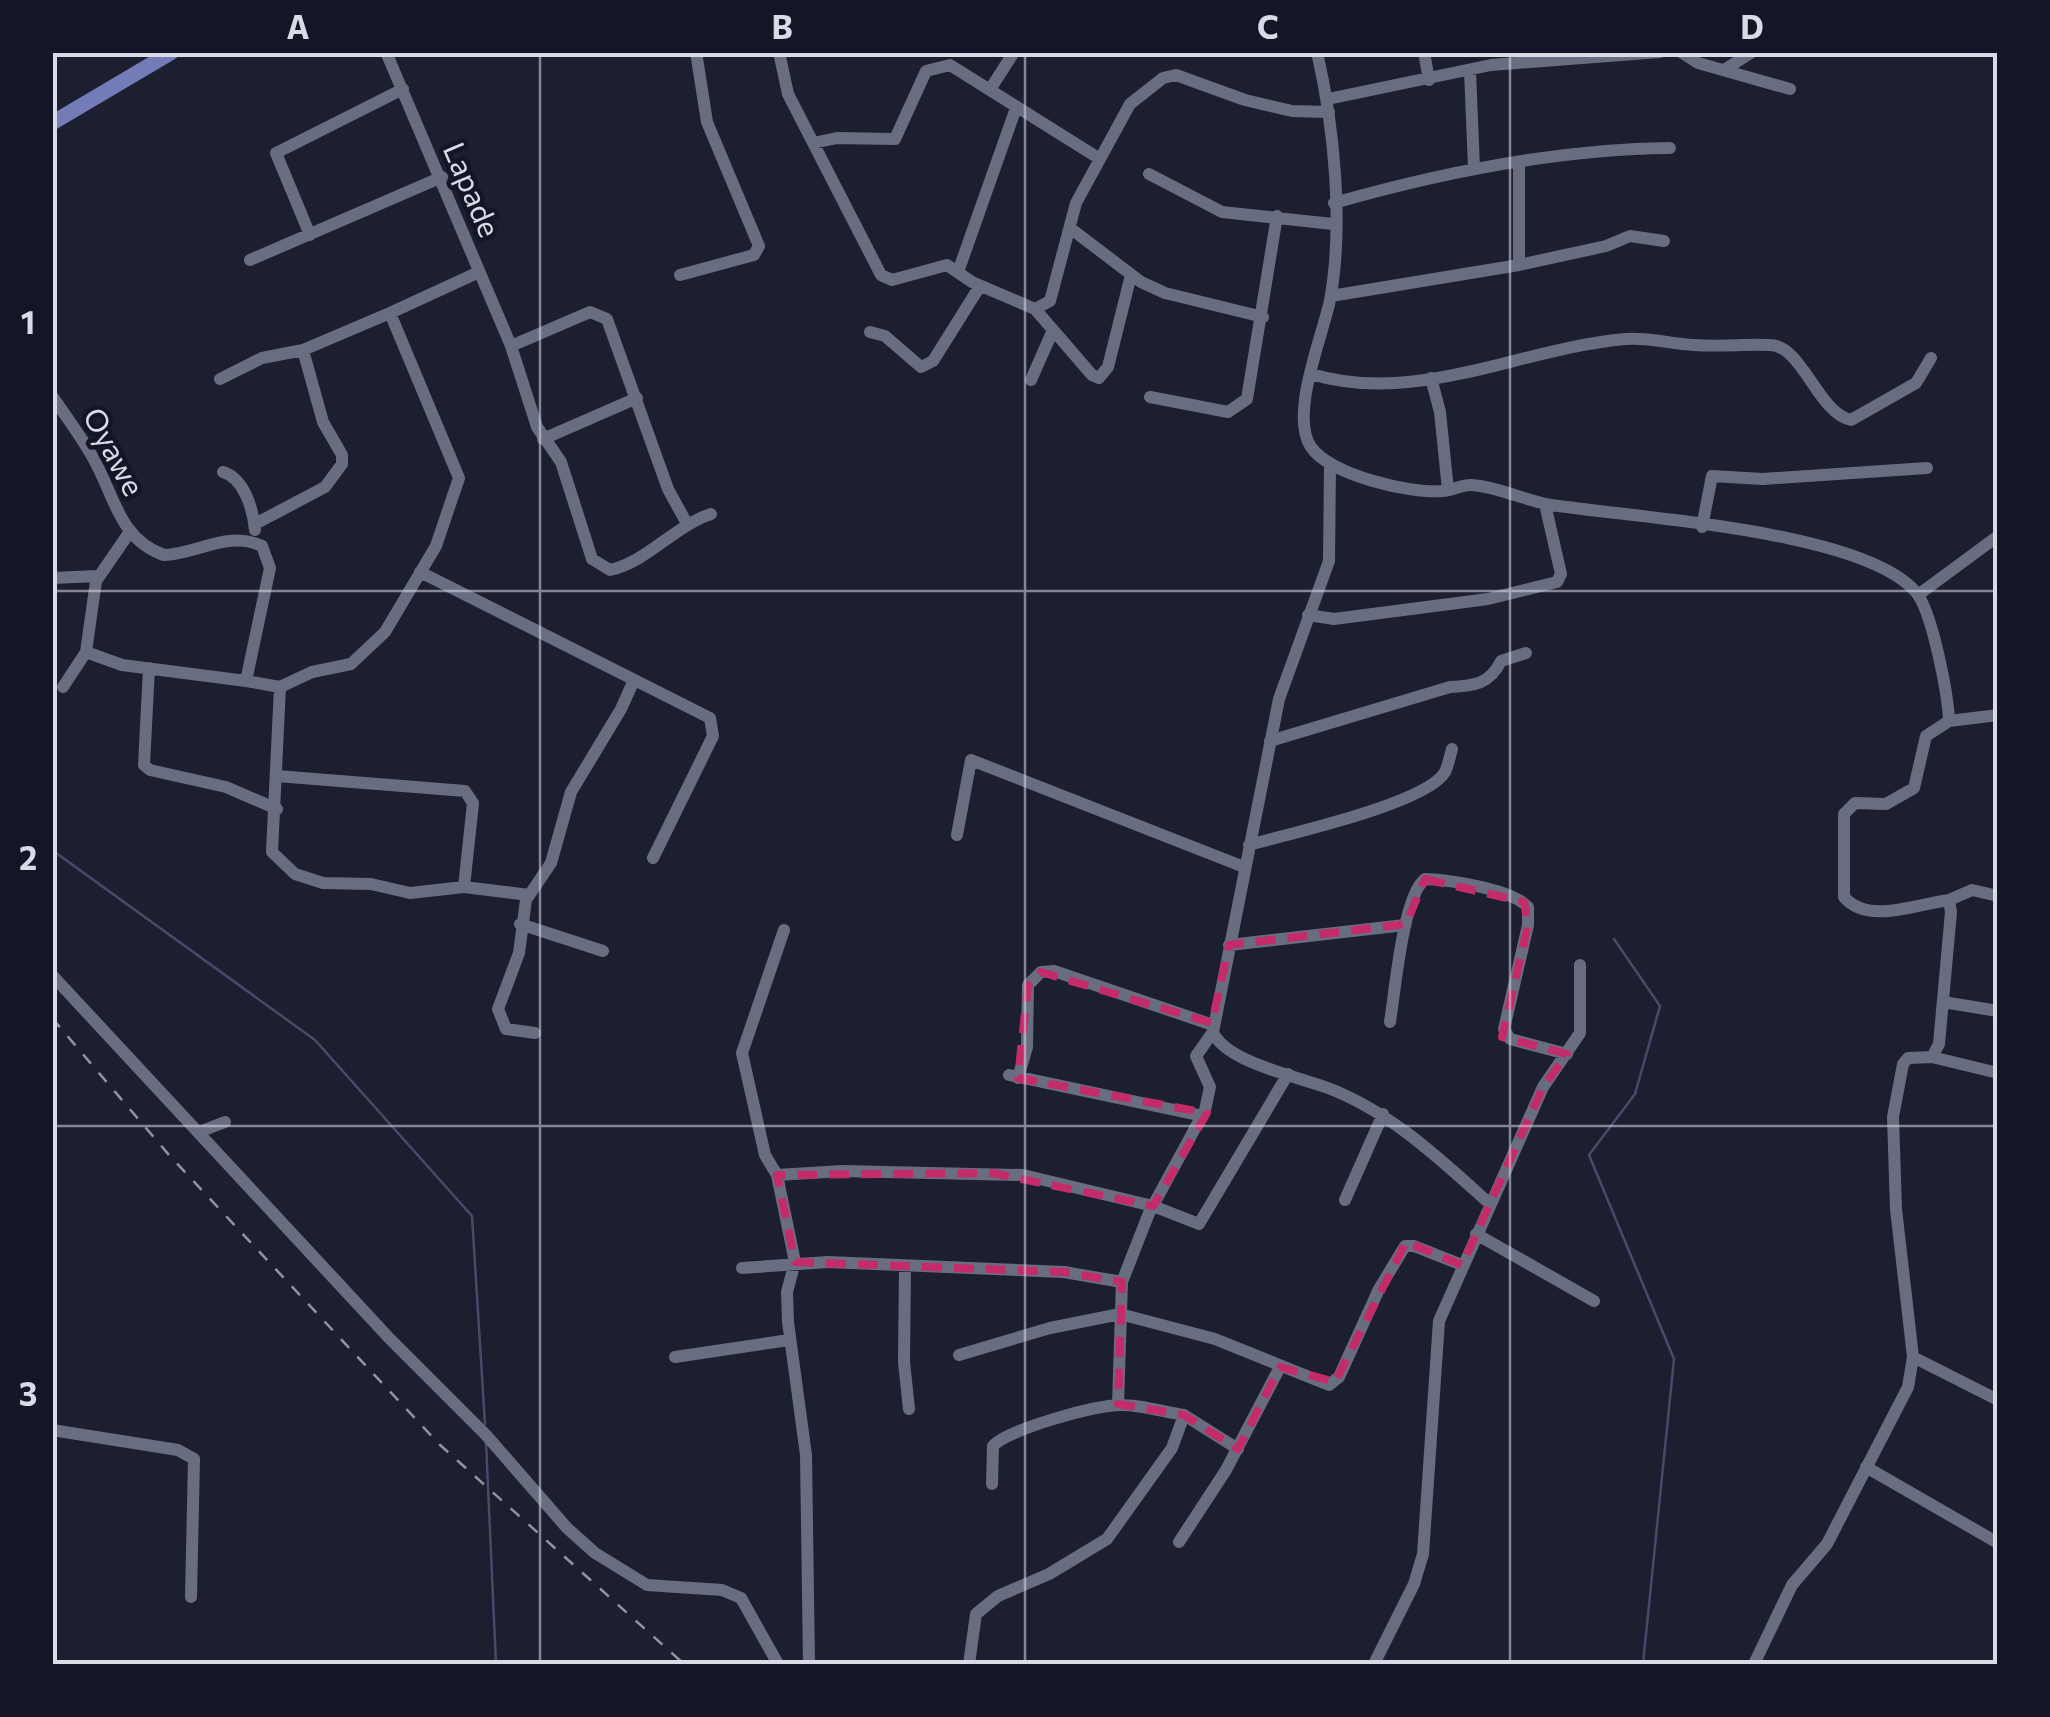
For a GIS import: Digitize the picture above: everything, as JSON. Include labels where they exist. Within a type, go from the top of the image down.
[{"type":"main road","points":[[52,124],[172,52]]},
{"type":"street","name":"Lapade","points":[[386,52],[511,346],[543,439],[561,462],[586,543],[598,565],[610,570],[626,566],[686,522]]},
{"type":"street","points":[[680,275],[754,255],[758,246],[707,122],[696,52]]},
{"type":"street","points":[[779,52],[788,94],[881,275],[892,280],[943,265],[1035,309],[1092,375],[1103,376],[1131,275]]},
{"type":"street","points":[[991,88],[1014,52]]},
{"type":"street","points":[[1317,52],[1329,106],[1334,224],[1330,296],[1311,374],[1304,428],[1312,448],[1330,466],[1366,478],[1448,490],[1469,484],[1544,504],[1702,527],[1759,531],[1866,559],[1918,596],[1947,684],[1949,721]]},
{"type":"street","points":[[1424,52],[1430,80]]},
{"type":"street","points":[[1035,309],[1050,300],[1076,203],[1130,104],[1169,75],[1245,100],[1308,114],[1430,80],[1542,58],[1660,52]]},
{"type":"street","points":[[1681,52],[1724,70],[1790,89]]},
{"type":"street","points":[[1724,70],[1752,52]]},
{"type":"street","points":[[813,142],[836,138],[895,139],[921,79],[933,66],[950,65],[1100,159]]},
{"type":"street","points":[[1470,72],[1474,168]]},
{"type":"street","points":[[310,235],[276,153],[403,89]]},
{"type":"street","points":[[958,272],[1016,108]]},
{"type":"street","points":[[1334,202],[1474,168],[1599,150],[1670,148]]},
{"type":"street","points":[[1518,265],[1519,163]]},
{"type":"street","points":[[1149,174],[1222,212],[1334,224]]},
{"type":"street","points":[[250,260],[442,177]]},
{"type":"street","points":[[1150,397],[1228,412],[1242,406],[1252,384],[1277,216]]},
{"type":"street","points":[[1070,228],[1131,275],[1181,299],[1263,317]]},
{"type":"street","points":[[1330,296],[1518,265],[1639,234],[1664,241]]},
{"type":"street","points":[[220,379],[262,358],[304,350],[478,272]]},
{"type":"street","points":[[870,332],[886,336],[921,367],[933,361],[980,286]]},
{"type":"street","points":[[511,346],[590,312],[607,318],[668,489],[686,522],[711,514]]},
{"type":"street","points":[[86,652],[102,660],[280,687],[312,672],[351,664],[385,632],[436,546],[459,478],[390,313]]},
{"type":"street","points":[[1032,380],[1053,330]]},
{"type":"street","points":[[1311,374],[1358,386],[1431,378],[1625,339],[1711,346],[1772,344],[1787,352],[1837,414],[1852,420],[1916,384],[1931,358]]},
{"type":"street","points":[[255,524],[324,487],[342,464],[342,455],[323,422],[304,350]]},
{"type":"street","points":[[1431,378],[1440,412],[1448,490]]},
{"type":"street","name":"Oyawe","points":[[52,396],[95,459],[129,533]]},
{"type":"street","points":[[543,439],[637,398]]},
{"type":"street","points":[[1118,1404],[1122,1282],[1153,1206],[1202,1116],[1210,1091],[1196,1056],[1213,1028],[1285,679],[1330,554],[1330,466]]},
{"type":"street","points":[[1702,527],[1712,476],[1763,479],[1927,468]]},
{"type":"street","points":[[223,472],[237,481],[255,524],[255,542]]},
{"type":"street","points":[[1308,616],[1334,620],[1488,600],[1557,582],[1561,574],[1544,504]]},
{"type":"street","points":[[63,688],[86,652],[98,576],[129,533],[164,555],[210,543],[255,542],[266,551],[270,568],[246,682]]},
{"type":"street","points":[[1918,596],[1998,536]]},
{"type":"street","points":[[420,572],[710,718],[715,728],[654,858]]},
{"type":"street","points":[[52,578],[98,576]]},
{"type":"street","points":[[1270,742],[1450,688],[1479,685],[1495,674],[1502,661],[1526,653]]},
{"type":"street","points":[[149,668],[144,764],[150,770],[226,787],[277,809]]},
{"type":"street","points":[[534,1033],[506,1029],[500,1020],[503,991],[519,952],[520,924],[529,896],[551,863],[570,792],[621,709],[634,680]]},
{"type":"street","points":[[280,687],[274,857],[306,879],[371,884],[410,894],[464,887],[529,896]]},
{"type":"street","points":[[1998,714],[1949,721],[1926,736],[1914,788],[1886,804],[1855,803],[1844,814],[1843,853],[1844,897],[1867,914],[1949,900],[1972,890],[1998,896]]},
{"type":"street","points":[[1248,845],[1340,821],[1415,793],[1444,773],[1452,749]]},
{"type":"street","points":[[957,835],[972,760],[1244,867]]},
{"type":"street","points":[[277,776],[466,792],[473,804],[464,887]]},
{"type":"street","points":[[1390,1022],[1405,925],[1418,884],[1425,879],[1452,880],[1524,902],[1528,925],[1504,1029],[1510,1039],[1567,1054]]},
{"type":"street","points":[[1932,1056],[1940,1044],[1949,900]]},
{"type":"street","points":[[520,924],[603,951]]},
{"type":"street","points":[[1229,946],[1405,925]]},
{"type":"street","points":[[784,930],[742,1053],[765,1155],[778,1175],[795,1262],[787,1292],[789,1340],[806,1455],[809,1664]]},
{"type":"street","points":[[1374,1664],[1414,1584],[1422,1554],[1437,1335],[1462,1265],[1543,1087],[1580,1033],[1580,966]]},
{"type":"street","points":[[1202,1116],[1014,1077],[1027,1047],[1028,985],[1041,972],[1054,971],[1213,1028],[1220,1044],[1236,1054],[1383,1114],[1490,1204]]},
{"type":"street","points":[[52,975],[77,1006],[486,1435],[566,1528],[596,1553],[647,1585],[722,1590],[742,1598],[778,1664]]},
{"type":"street","points":[[1943,1002],[1998,1011]]},
{"type":"street","points":[[1754,1664],[1792,1584],[1826,1544],[1908,1387],[1913,1357],[1896,1209],[1893,1117],[1903,1064],[1908,1058],[1932,1056],[1998,1072]]},
{"type":"street","points":[[778,1175],[842,1171],[1023,1175],[1153,1206],[1194,1224],[1202,1221],[1288,1074]]},
{"type":"street","points":[[1345,1200],[1383,1114]]},
{"type":"street","points":[[200,1132],[225,1122]]},
{"type":"street","points":[[1476,1234],[1594,1301]]},
{"type":"street","points":[[959,1355],[1050,1328],[1120,1314],[1215,1339],[1321,1385],[1335,1382],[1378,1289],[1404,1246],[1414,1246],[1462,1265]]},
{"type":"street","points":[[742,1268],[795,1262],[905,1266],[1064,1272],[1122,1282]]},
{"type":"street","points":[[905,1266],[904,1362],[910,1409]]},
{"type":"street","points":[[676,1356],[789,1340]]},
{"type":"street","points":[[1913,1357],[1998,1400]]},
{"type":"street","points":[[1178,1542],[1238,1448],[1280,1367]]},
{"type":"street","points":[[992,1484],[996,1441],[1056,1419],[1118,1404],[1184,1415],[1238,1448]]},
{"type":"street","points":[[969,1664],[976,1614],[998,1596],[1049,1574],[1106,1539],[1172,1448],[1184,1415]]},
{"type":"street","points":[[52,1430],[178,1450],[194,1459],[191,1597]]},
{"type":"street","points":[[1866,1467],[1998,1543]]},
{"type":"highlighted area","points":[[1425,879],[1524,902],[1528,925],[1502,1037],[1567,1054],[1543,1087],[1462,1265],[1406,1242],[1335,1382],[1280,1367],[1238,1449],[1184,1415],[1118,1404],[1122,1282],[1064,1272],[795,1262],[777,1175],[992,1173],[1153,1206],[1207,1113],[1018,1078],[1028,985],[1041,972],[1212,1023],[1229,945],[1406,924]]},
{"type":"waterway","points":[[52,850],[315,1040],[472,1216],[485,1424]]},
{"type":"waterway","points":[[1614,939],[1660,1006],[1635,1094],[1589,1155],[1674,1359],[1643,1664]]},
{"type":"waterway","points":[[486,1442],[496,1664]]},
{"type":"railway","points":[[52,1018],[169,1155],[439,1444],[684,1664]]}]
